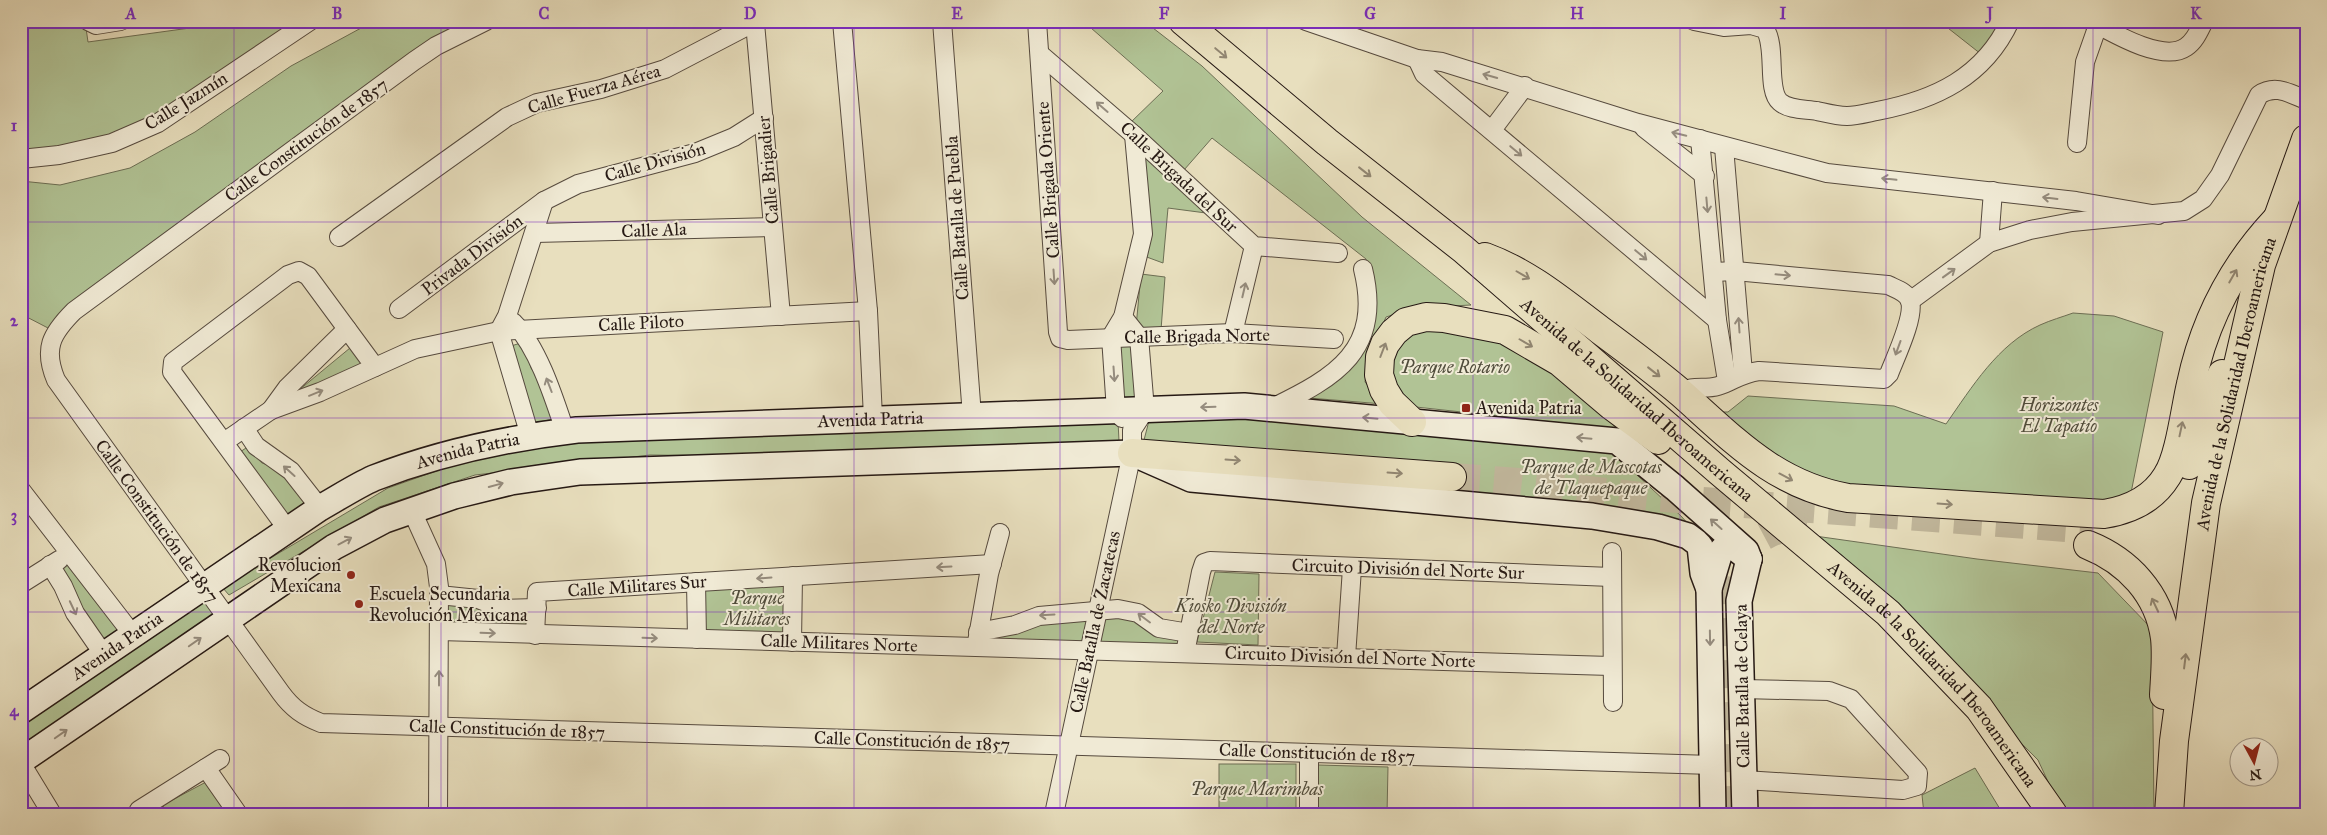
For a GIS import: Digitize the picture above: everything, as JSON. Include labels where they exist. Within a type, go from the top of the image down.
[{"type":"highway","name":"Avenida de la Solidaridad Iberoamericana","points":[[1183,21],[1327,142],[1462,249],[1720,472],[1888,613],[1979,708],[2053,814]]},
{"type":"highway","name":"Avenida de la Solidaridad Iberoamericana","points":[[2170,811],[2174,741],[2206,503],[2261,265],[2306,139]]},
{"type":"highway","points":[[1462,249],[1503,264],[1543,287],[1680,392],[1750,454],[1778,473],[1813,490],[1858,498],[2093,514],[2125,510],[2151,495],[2169,474],[2175,456],[2193,372],[2215,311],[2246,255],[2276,220]]},
{"type":"highway","points":[[1412,422],[1392,403],[1384,390],[1379,375],[1380,357],[1385,344],[1394,332],[1406,322],[1426,317],[1461,320],[1505,330],[1560,362],[1612,406],[1660,442],[1720,472]]},
{"type":"highway","points":[[2170,811],[2164,714],[2166,650],[2162,623],[2151,597],[2135,575],[2090,537],[2145,520],[2166,505],[2175,495],[2187,472],[2211,398],[2247,326]]},
{"type":"highway","points":[[1714,424],[1812,549]]},
{"type":"highway","points":[[1132,441],[1452,477]]},
{"type":"street","points":[[88,21],[96,24],[121,21]]},
{"type":"street","name":"Calle Jazmín","points":[[21,159],[59,155],[112,144],[158,123],[310,21]]},
{"type":"street","name":"Calle Constitución de 1857","points":[[486,21],[436,46],[406,67],[74,311],[59,326],[52,339],[49,351],[51,367],[56,380],[280,693],[303,716],[320,723],[1712,765]]},
{"type":"street","points":[[842,21],[868,311],[873,418]]},
{"type":"street","name":"Calle Batalla de Puebla","points":[[942,21],[972,416]]},
{"type":"street","name":"Calle Brigada Oriente","points":[[1037,21],[1058,332],[1060,338]]},
{"type":"street","points":[[1306,21],[1417,59],[1442,62],[1525,86],[1638,123],[1827,173],[2076,201],[2158,214]]},
{"type":"street","points":[[1694,21],[1724,27],[1751,25],[1765,29],[1771,38],[1774,92],[1779,101],[1789,107],[1847,116],[1890,108],[1926,98],[1956,84],[1983,62],[2010,21]]},
{"type":"street","points":[[2076,143],[2085,62],[2094,23],[2161,52],[2177,51],[2186,47],[2196,37],[2204,21]]},
{"type":"street","name":"Calle Brigadier","points":[[756,22],[780,316]]},
{"type":"street","name":"Calle Fuerza Aérea","points":[[339,237],[507,117],[536,103],[601,89],[665,69],[756,22]]},
{"type":"street","name":"Calle Brigada del Sur","points":[[1040,54],[1134,135],[1254,246],[1338,253]]},
{"type":"street","points":[[1417,59],[1424,74],[1717,320]]},
{"type":"street","points":[[1492,130],[1525,86]]},
{"type":"street","points":[[1910,301],[1990,243],[2030,230],[2072,222],[2184,211],[2203,199],[2220,175],[2259,95],[2268,89],[2280,89],[2306,100]]},
{"type":"street","name":"Calle División","points":[[544,201],[578,184],[695,153],[734,137],[764,118]]},
{"type":"street","points":[[1638,123],[1705,176]]},
{"type":"street","points":[[1134,135],[1143,234],[1123,317],[1111,337],[1116,411],[1132,441],[1192,479],[1592,516],[1658,527],[1696,542],[1700,546],[1703,573],[1710,589]]},
{"type":"street","points":[[1700,139],[1705,176],[1717,320],[1727,381]]},
{"type":"street","points":[[1724,147],[1743,373]]},
{"type":"street","points":[[1990,243],[1993,191]]},
{"type":"street","points":[[530,436],[503,324],[535,233],[544,201]]},
{"type":"street","name":"Privada División","points":[[399,309],[544,201]]},
{"type":"street","points":[[2072,222],[2076,201]]},
{"type":"street","name":"Calle Ala","points":[[535,233],[773,227]]},
{"type":"street","points":[[1233,333],[1254,246]]},
{"type":"street","points":[[1272,409],[1310,390],[1341,368],[1354,350],[1365,326],[1368,305],[1362,268]]},
{"type":"street","points":[[288,530],[172,372],[172,366],[176,359],[288,275],[299,271],[308,276],[375,367]]},
{"type":"street","points":[[1680,392],[1688,388],[1717,386],[1743,373],[1759,370],[1884,379],[1889,374],[1910,316],[1910,301],[1902,291],[1888,285],[1735,271],[1714,272]]},
{"type":"street","name":"Calle Piloto","points":[[271,410],[415,349],[503,324],[521,330],[868,311]]},
{"type":"street","points":[[1123,317],[1139,337],[1146,410]]},
{"type":"street","points":[[224,442],[271,410],[287,388],[347,329]]},
{"type":"street","points":[[521,330],[547,379],[565,431]]},
{"type":"street","name":"Calle Brigada Norte","points":[[1060,338],[1068,340],[1233,333],[1334,338]]},
{"type":"street","name":"Avenida Patria","points":[[21,711],[320,508],[372,479],[443,454],[530,436],[565,431],[873,418],[1244,406],[1617,440],[1746,551],[1749,559]]},
{"type":"street","name":"Calle Batalla de Zacatecas","points":[[1054,814],[1132,441],[1146,410]]},
{"type":"street","points":[[738,424],[738,466]]},
{"type":"street","points":[[244,428],[256,446],[291,471],[320,508]]},
{"type":"street","points":[[52,814],[21,762],[334,547],[385,520],[454,496],[547,475],[738,466],[1132,441]]},
{"type":"street","points":[[21,490],[133,635]]},
{"type":"street","points":[[412,511],[436,564],[439,595],[438,814]]},
{"type":"street","points":[[977,640],[1000,533]]},
{"type":"street","points":[[1710,589],[1717,556],[1724,548],[1735,548],[1749,559]]},
{"type":"street","points":[[21,584],[69,552]]},
{"type":"street","points":[[1612,552],[1611,666],[1613,702]]},
{"type":"street","name":"Calle Batalla de Celaya","points":[[1745,814],[1739,601],[1749,559]]},
{"type":"street","name":"Circuito División del Norte Sur","points":[[1189,633],[1200,572],[1204,563],[1216,561],[1611,577]]},
{"type":"street","name":"Calle Militares Sur","points":[[536,635],[537,592],[992,564]]},
{"type":"street","points":[[50,565],[63,586],[75,613],[104,655]]},
{"type":"street","points":[[1346,657],[1352,568]]},
{"type":"street","points":[[792,642],[793,576]]},
{"type":"street","points":[[696,582],[697,639]]},
{"type":"street","name":"Calle Batalla de Celaya","points":[[1710,589],[1713,814]]},
{"type":"street","points":[[439,595],[478,599],[503,609],[537,608]]},
{"type":"street","points":[[977,640],[1039,616],[1096,613],[1118,609],[1138,613],[1153,626],[1189,633],[1185,653]]},
{"type":"street","name":"Calle Militares Norte","points":[[439,631],[792,642],[977,640],[1089,650]]},
{"type":"street","name":"Circuito División del Norte Norte","points":[[1089,650],[1611,666]]},
{"type":"street","points":[[1742,690],[1829,691],[1851,699],[1918,772],[1919,780],[1917,786],[1903,790],[1744,780]]},
{"type":"street","points":[[1309,753],[1309,814]]},
{"type":"street","points":[[137,814],[139,810],[157,807],[213,763],[238,814]]},
{"type":"green space","points":[[21,21],[85,21],[88,42],[241,21],[310,21],[112,143],[21,156]]},
{"type":"green space","points":[[374,21],[486,21],[436,46],[48,328],[21,314],[21,181],[60,185],[130,168],[195,132],[291,66]]},
{"type":"green space","points":[[1083,21],[1144,21],[1202,66],[1362,217],[1471,305],[1415,308],[1386,317],[1368,359],[1365,382],[1383,404],[1309,398],[1347,371],[1373,293],[1366,259],[1212,138],[1184,170],[1129,124],[1163,91]]},
{"type":"green space","points":[[1939,21],[2006,21],[1986,58]]},
{"type":"green space","points":[[1142,153],[1206,213],[1168,208],[1163,263],[1144,256]]},
{"type":"green space","points":[[1141,274],[1165,277],[1161,330],[1136,327]]},
{"type":"green space","name":"Horizontes El Tapatío","points":[[2073,313],[2114,316],[2163,332],[2129,503],[1830,494],[1708,412],[1728,412],[1748,396],[1894,406],[1946,424],[1987,368],[2011,343],[2040,325]]},
{"type":"green space","name":"Parque Rotario","points":[[1424,324],[1505,336],[1590,403],[1617,429],[1416,407],[1390,380],[1390,353]]},
{"type":"green space","points":[[1111,337],[1139,337],[1145,410],[1119,411]]},
{"type":"green space","points":[[524,342],[531,368],[541,382],[554,419],[534,423],[511,346]]},
{"type":"green space","points":[[350,348],[363,364],[293,395]]},
{"type":"green space","name":"Parque de Mascotas de Tlaquepaque","points":[[1240,413],[1605,445],[1681,516],[1698,535],[1155,458],[1144,440],[1150,417]]},
{"type":"green space","points":[[1118,421],[1119,441],[749,456],[650,455],[475,475],[379,507],[229,595],[222,587],[388,488],[487,453],[613,435]]},
{"type":"green space","points":[[246,448],[262,463],[279,469],[313,508],[290,524],[237,454]]},
{"type":"green space","points":[[1815,536],[1977,559],[2098,573],[2152,629],[2154,814],[2063,814],[2038,760]]},
{"type":"green space","points":[[69,552],[133,635],[104,655],[50,565]]},
{"type":"green space","name":"Kiosko División del Norte","points":[[1215,572],[1259,574],[1258,645],[1197,642]]},
{"type":"green space","name":"Parque Militares","points":[[784,580],[784,635],[703,633],[704,585]]},
{"type":"green space","points":[[202,593],[224,622],[21,756],[21,712]]},
{"type":"green space","points":[[439,597],[537,608],[536,632],[439,631]]},
{"type":"green space","points":[[1123,610],[1185,636],[1185,653],[1095,650],[1096,613]]},
{"type":"green space","points":[[1095,616],[1089,650],[980,647],[978,632],[1035,617]]},
{"type":"green space","name":"Parque Marimbas","points":[[1219,764],[1296,764],[1296,814],[1219,814]]},
{"type":"green space","points":[[1318,765],[1388,767],[1387,814],[1317,814]]},
{"type":"green space","points":[[1975,768],[2003,814],[1924,814],[1922,795]]},
{"type":"green space","points":[[206,782],[230,814],[165,814],[163,805]]},
{"type":"tunnel","points":[[1452,477],[1519,482],[1650,497],[2093,530]]},
{"type":"tunnel","points":[[1727,814],[1725,592],[1728,572],[1740,554],[1766,535],[1787,527],[1807,525]]},
{"type":"place","name":"Avenida Patria","points":[[1466,408]]},
{"type":"place","name":"Revolucion Mexicana","points":[[351,575]]},
{"type":"place","name":"Escuela Secundaria Revolución Mexicana","points":[[359,604]]}]
